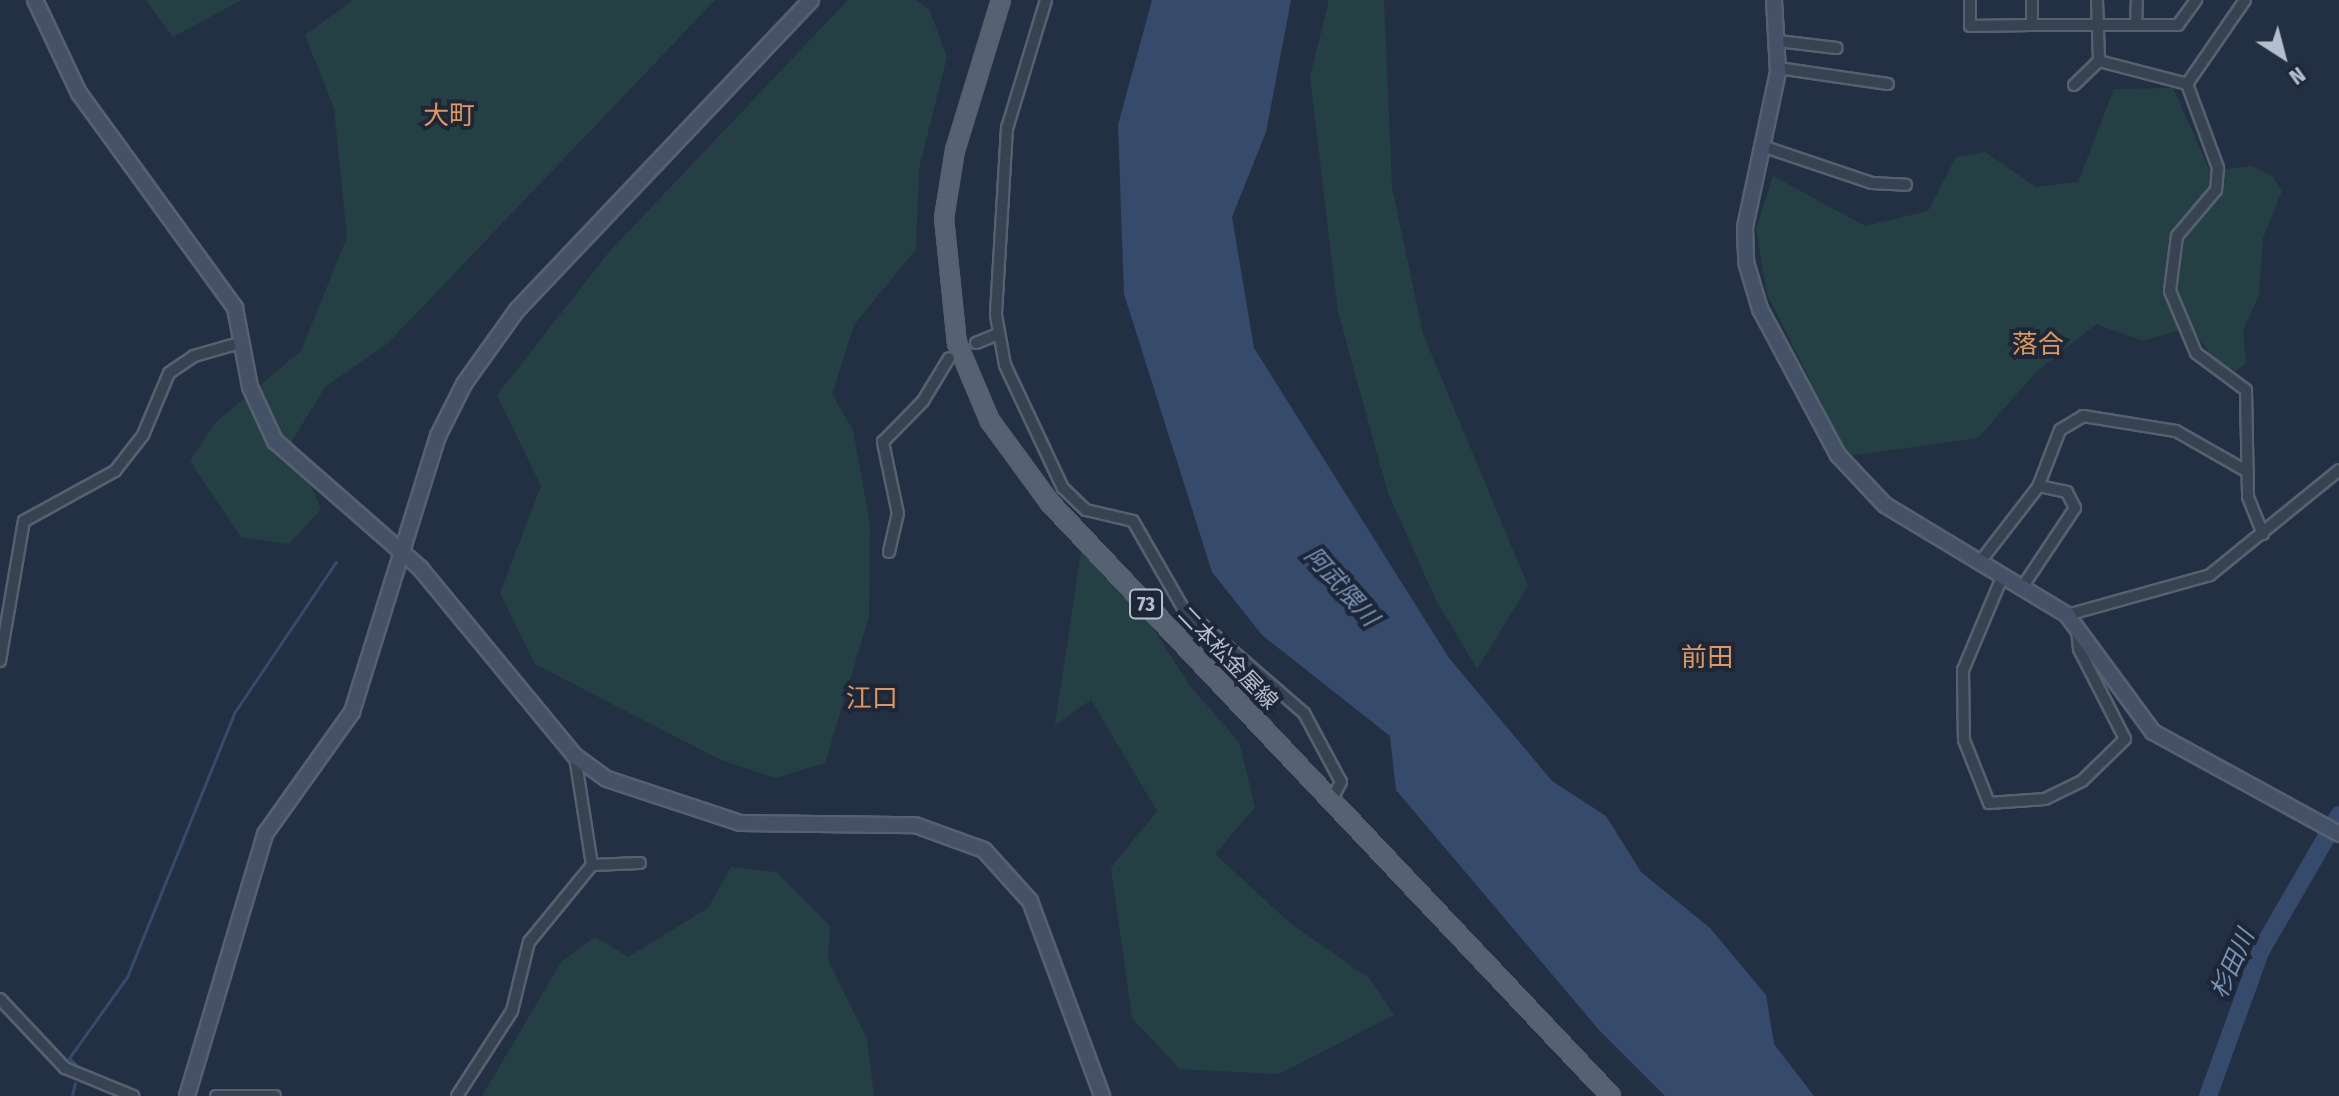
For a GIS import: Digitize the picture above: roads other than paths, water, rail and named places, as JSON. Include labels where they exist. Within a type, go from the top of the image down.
[{"type":"main road","name":"二本松金屋線","points":[[1001,0],[955,150],[944,218],[962,356],[990,421],[1050,503],[1333,797],[1611,1096]]},
{"type":"street","points":[[35,0],[79,93],[224,288],[243,342],[250,387],[275,441],[403,551],[575,756],[607,779],[740,823],[915,825],[984,850],[1030,901],[1102,1096]]},
{"type":"street","points":[[187,1096],[265,834],[352,712],[438,436],[486,348],[811,0]]},
{"type":"street","points":[[1046,0],[1007,128],[998,334],[1005,365],[1063,488],[1096,514],[1133,521],[1183,608],[1304,713],[1341,782],[1333,797]]},
{"type":"street","points":[[1774,0],[1778,68],[1744,245],[1760,309],[1825,433],[1864,489],[2023,586],[2072,620],[2153,732],[2339,834]]},
{"type":"street","points":[[1970,0],[1970,26],[2178,25],[2196,0]]},
{"type":"street","points":[[2032,0],[2032,25]]},
{"type":"street","points":[[2074,85],[2099,61],[2097,0]]},
{"type":"street","points":[[2136,25],[2137,0]]},
{"type":"street","points":[[2187,84],[2245,0]]},
{"type":"street","points":[[1778,41],[1837,48]]},
{"type":"street","points":[[2099,61],[2187,84]]},
{"type":"street","points":[[1778,68],[1888,84]]},
{"type":"street","points":[[2187,84],[2218,168],[2216,190],[2177,236],[2170,291],[2196,353],[2246,390],[2248,472],[2263,534]]},
{"type":"street","points":[[1762,146],[1872,183],[1906,185]]},
{"type":"street","points":[[976,343],[998,334]]},
{"type":"street","points":[[0,661],[24,521],[115,471],[143,435],[169,373],[194,356],[243,342]]},
{"type":"street","points":[[889,552],[898,514],[883,442],[949,358]]},
{"type":"street","points":[[1980,562],[2039,486],[2060,430],[2083,416],[2176,431],[2248,472]]},
{"type":"street","points":[[2072,620],[2181,587],[2263,534],[2339,470]]},
{"type":"street","points":[[2023,586],[2075,508],[2067,492],[2039,486]]},
{"type":"street","points":[[2003,575],[1963,670],[1964,740],[1989,803],[2045,799],[2082,781],[2125,739],[2079,649],[2072,620]]},
{"type":"street","points":[[457,1096],[512,1011],[529,942],[592,865],[575,756]]},
{"type":"street","points":[[592,865],[640,863]]},
{"type":"street","points":[[0,999],[65,1068],[133,1096]]},
{"type":"street","points":[[216,1096],[275,1096]]},
{"type":"water","name":"阿武隈川","points":[[1152,0],[1291,0],[1266,132],[1232,217],[1254,348],[1449,658],[1552,781],[1606,816],[1641,872],[1710,928],[1766,995],[1774,1044],[1814,1096],[1665,1096],[1599,1030],[1396,790],[1390,736],[1262,635],[1212,572],[1124,294],[1118,125]]},
{"type":"waterway","points":[[79,1068],[69,1058],[127,977],[234,713],[336,562]]},
{"type":"waterway","name":"杉田川","points":[[2208,1096],[2260,952],[2339,815]]},
{"type":"waterway","points":[[72,1096],[75,1083]]},
{"type":"district","name":"大町","points":[[449,116]]},
{"type":"district","name":"落合","points":[[2038,345]]},
{"type":"district","name":"前田","points":[[1707,658]]},
{"type":"district","name":"江口","points":[[872,699]]}]
